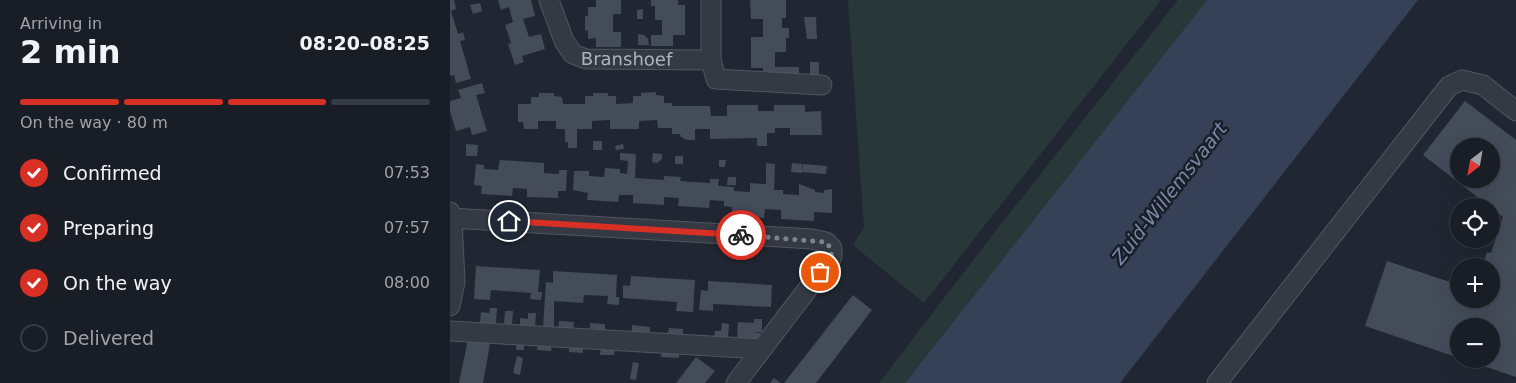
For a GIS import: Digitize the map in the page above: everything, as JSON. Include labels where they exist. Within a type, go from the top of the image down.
[{"type":"street","name":"Branshoef","points":[[549,0],[564,40],[573,54],[586,59],[711,60]]},
{"type":"street","points":[[711,0],[711,60],[716,79],[822,85]]},
{"type":"street","points":[[1217,383],[1449,86],[1462,80],[1483,85],[1516,110]]},
{"type":"street","points":[[450,306],[455,282],[451,216],[812,239],[826,242],[832,248],[832,256],[736,383]]},
{"type":"street","points":[[450,330],[762,349]]},
{"type":"shaded area","points":[[848,0],[1161,0],[924,303],[853,245],[864,227]]},
{"type":"shaded area","points":[[1178,0],[1207,0],[905,383],[879,383],[994,233]]},
{"type":"water","name":"Zuid-Willemsvaart","points":[[1207,0],[1418,0],[1120,383],[905,383]]},
{"type":"building","points":[[450,0],[454,0],[456,9],[451,11],[458,34],[463,32],[465,40],[460,41],[471,79],[456,83],[454,75],[450,76]]},
{"type":"building","points":[[498,0],[531,0],[535,16],[523,19],[529,37],[541,34],[545,49],[522,56],[524,62],[515,65],[508,44],[511,43],[505,25],[513,22],[509,7],[501,10]]},
{"type":"building","points":[[596,0],[621,0],[621,14],[613,14],[613,32],[621,32],[621,47],[596,47],[596,38],[588,39],[588,30],[585,31],[585,16],[588,16],[588,7],[596,7]]},
{"type":"building","points":[[651,0],[678,0],[678,5],[685,5],[685,35],[673,35],[673,46],[651,46],[651,35],[662,35],[662,20],[655,20],[655,6],[651,6]]},
{"type":"building","points":[[750,0],[786,0],[786,18],[782,18],[782,28],[789,28],[789,38],[786,38],[786,52],[775,52],[775,67],[799,67],[799,77],[764,78],[763,68],[751,68],[751,37],[763,37],[763,19],[751,19]]},
{"type":"building","points":[[480,3],[482,11],[473,14],[470,5]]},
{"type":"building","points":[[643,9],[643,19],[637,19],[637,10]]},
{"type":"building","points":[[804,17],[816,17],[817,39],[807,39]]},
{"type":"building","points":[[638,34],[644,35],[648,39],[649,45],[638,45]]},
{"type":"building","points":[[810,62],[819,62],[819,77],[810,77]]},
{"type":"building","points":[[482,83],[485,93],[476,95],[487,131],[472,135],[470,127],[456,131],[450,111],[450,101],[461,98],[458,90]]},
{"type":"building","points":[[656,92],[656,95],[664,96],[664,103],[672,103],[672,106],[710,106],[711,116],[727,116],[727,105],[758,105],[758,111],[774,111],[774,105],[805,105],[805,112],[821,111],[822,135],[790,135],[790,128],[775,128],[775,133],[767,133],[767,146],[757,146],[757,138],[710,139],[710,129],[695,129],[695,140],[687,140],[681,137],[680,134],[672,134],[672,128],[658,128],[657,120],[639,121],[639,129],[610,129],[610,120],[592,121],[592,129],[577,129],[577,148],[568,148],[568,142],[565,142],[565,129],[556,129],[556,121],[538,121],[538,129],[524,129],[523,122],[518,122],[518,104],[531,104],[531,97],[539,97],[539,93],[554,93],[554,96],[562,97],[563,104],[585,104],[585,96],[593,96],[593,93],[608,93],[608,96],[616,96],[616,104],[633,103],[633,96],[641,96],[641,93]]},
{"type":"building","points":[[1465,101],[1516,140],[1516,377],[1490,368],[1500,368],[1500,318],[1450,318],[1450,355],[1365,326],[1387,261],[1450,282],[1450,308],[1500,308],[1500,258],[1485,258],[1487,252],[1491,253],[1493,248],[1500,248],[1500,226],[1503,217],[1500,215],[1500,198],[1479,198],[1466,188],[1500,188],[1500,138],[1450,138],[1450,176],[1423,155]]},
{"type":"building","points":[[593,141],[602,141],[602,150],[593,150]]},
{"type":"building","points":[[466,144],[478,145],[477,156],[466,156]]},
{"type":"building","points":[[623,144],[624,149],[616,150],[615,146]]},
{"type":"building","points":[[620,153],[636,154],[635,178],[664,180],[664,176],[681,177],[680,181],[710,183],[710,179],[719,179],[718,186],[734,187],[734,191],[750,192],[750,183],[766,184],[766,163],[775,164],[774,190],[783,190],[783,194],[799,195],[799,184],[815,190],[815,192],[824,193],[824,190],[832,189],[832,213],[814,212],[814,221],[781,219],[781,210],[765,209],[764,218],[732,216],[732,207],[724,206],[724,201],[710,200],[709,208],[678,206],[679,198],[664,197],[664,205],[633,203],[633,195],[619,195],[618,202],[587,200],[588,193],[573,190],[574,171],[589,171],[589,176],[604,177],[605,168],[620,169],[620,173],[627,174],[628,161],[620,160]]},
{"type":"building","points":[[653,153],[662,154],[662,159],[657,163],[652,162]]},
{"type":"building","points":[[675,156],[683,156],[683,164],[675,164]]},
{"type":"building","points":[[500,160],[544,163],[544,173],[559,174],[559,170],[567,170],[566,191],[558,191],[558,198],[527,197],[527,189],[513,188],[512,196],[481,194],[482,186],[474,185],[476,164],[484,165],[484,169],[498,170]]},
{"type":"building","points":[[719,160],[726,160],[725,167],[719,167]]},
{"type":"building","points":[[792,163],[802,164],[802,173],[791,172]]},
{"type":"building","points":[[803,164],[827,166],[826,174],[802,172]]},
{"type":"building","points":[[728,177],[736,177],[736,185],[727,185]]},
{"type":"building","points":[[476,266],[540,270],[538,292],[542,292],[541,300],[530,299],[531,293],[491,290],[490,300],[474,299]]},
{"type":"building","points":[[553,271],[617,275],[616,297],[619,297],[619,305],[607,304],[608,296],[584,295],[583,303],[554,301],[554,328],[543,327],[546,282],[553,283]]},
{"type":"building","points":[[631,276],[695,280],[693,312],[676,311],[677,302],[623,298],[623,285],[630,286]]},
{"type":"building","points":[[708,281],[772,285],[771,307],[713,304],[713,311],[699,310],[701,290],[708,291]]},
{"type":"building","points":[[853,295],[872,310],[816,383],[784,383]]},
{"type":"building","points":[[490,308],[497,308],[496,324],[480,323],[481,312],[489,313]]},
{"type":"building","points":[[505,311],[513,311],[512,325],[504,325]]},
{"type":"building","points":[[528,313],[536,313],[535,327],[520,325],[520,318],[528,319]]},
{"type":"building","points":[[754,319],[762,319],[762,332],[753,332],[760,333],[760,339],[737,339],[738,322],[754,323]]},
{"type":"building","points":[[559,321],[574,322],[573,329],[558,328]]},
{"type":"building","points":[[590,323],[605,324],[605,331],[590,328]]},
{"type":"building","points":[[722,323],[729,324],[728,337],[714,338],[715,331],[721,331]]},
{"type":"building","points":[[632,325],[650,327],[650,332],[632,333]]},
{"type":"building","points":[[669,328],[683,329],[683,336],[668,333]]},
{"type":"building","points":[[468,339],[490,344],[483,383],[459,383]]},
{"type":"building","points":[[517,342],[524,343],[524,350],[516,350]]},
{"type":"building","points":[[538,343],[552,344],[551,351],[537,350]]},
{"type":"building","points":[[569,345],[583,346],[583,353],[569,352]]},
{"type":"building","points":[[601,347],[615,348],[614,355],[600,355]]},
{"type":"building","points":[[662,351],[679,352],[679,358],[661,357]]},
{"type":"building","points":[[517,356],[523,358],[520,375],[513,373]]},
{"type":"building","points":[[696,357],[715,371],[705,383],[676,383]]},
{"type":"building","points":[[633,362],[639,363],[636,380],[630,379]]},
{"type":"building","points":[[774,378],[781,383],[770,383]]},
{"type":"way so far","points":[[741,235],[812,239],[826,242],[832,248],[832,256],[820,272]]},
{"type":"route","points":[[509,221],[741,235]]}]
